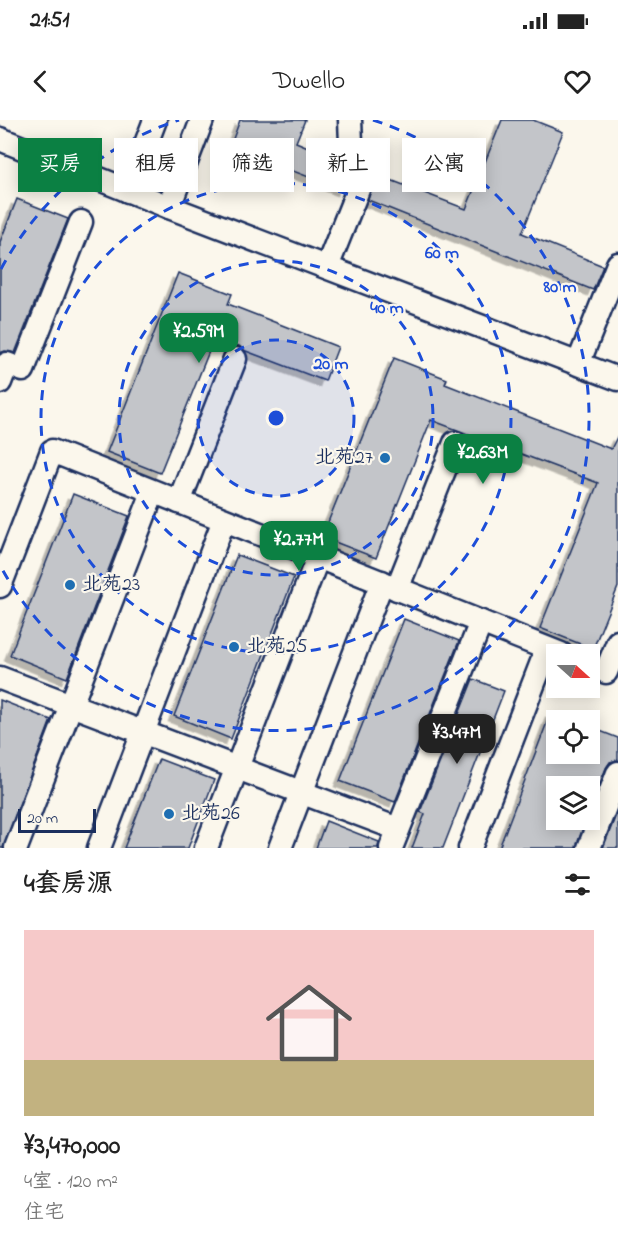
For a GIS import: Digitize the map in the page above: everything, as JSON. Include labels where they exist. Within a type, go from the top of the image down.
[{"type":"street","points":[[0,129],[4,120]]},
{"type":"street","points":[[148,138],[155,120]]},
{"type":"street","points":[[170,207],[202,120]]},
{"type":"street","points":[[327,267],[359,187],[363,164],[351,143],[350,120]]},
{"type":"street","points":[[0,139],[114,185]]},
{"type":"street","points":[[131,192],[618,379]]},
{"type":"street","points":[[0,382],[7,364],[23,370],[81,222]]},
{"type":"street","points":[[579,364],[618,264]]},
{"type":"street","points":[[178,502],[235,359]]},
{"type":"street","points":[[280,848],[390,586],[454,443]]},
{"type":"street","points":[[2,573],[52,452],[546,648]]},
{"type":"street","points":[[16,848],[153,492]]},
{"type":"street","points":[[99,848],[224,520]]},
{"type":"street","points":[[206,848],[318,557]]},
{"type":"street","points":[[0,678],[302,793],[395,839],[481,622]]},
{"type":"street","points":[[604,671],[618,642]]},
{"type":"street","points":[[470,848],[546,670]]},
{"type":"street","points":[[589,848],[618,773]]},
{"type":"building","points":[[240,120],[305,120],[296,142],[306,146],[306,176],[294,171],[294,138],[233,138]]},
{"type":"building","points":[[502,120],[533,120],[563,132],[522,233],[603,266],[593,290],[368,200],[370,192],[390,192],[390,180],[402,184],[402,192],[422,192],[466,209],[473,192],[486,192],[486,160]]},
{"type":"building","points":[[17,199],[68,219],[15,353],[5,351],[0,353],[0,242]]},
{"type":"building","points":[[178,273],[232,294],[228,304],[338,347],[325,381],[246,351],[239,346],[214,339],[160,473],[107,452]]},
{"type":"building","points":[[394,358],[447,379],[445,384],[611,449],[618,435],[618,587],[595,644],[580,644],[540,628],[598,483],[431,420],[376,558],[322,537]]},
{"type":"building","name":"北苑23","points":[[73,494],[129,516],[67,678],[10,655]]},
{"type":"building","name":"北苑25","points":[[237,555],[294,577],[231,739],[174,716]]},
{"type":"building","points":[[404,619],[459,641],[395,802],[340,781]]},
{"type":"building","points":[[473,679],[504,691],[443,848],[412,848],[425,814],[420,812]]},
{"type":"building","points":[[0,700],[51,720],[3,848],[0,848]]},
{"type":"building","points":[[546,725],[546,764],[600,764],[600,731],[618,738],[618,760],[610,762],[600,783],[600,776],[546,776],[546,830],[582,830],[576,848],[499,848]]},
{"type":"building","name":"北苑26","points":[[159,759],[214,780],[188,848],[124,848]]},
{"type":"building","points":[[618,810],[618,848],[603,848]]},
{"type":"building","points":[[326,821],[379,842],[378,848],[316,848]]},
{"type":"place","name":"北苑27","points":[[385,458]]},
{"type":"place","name":"北苑23","points":[[70,585]]},
{"type":"place","name":"北苑25","points":[[234,647]]},
{"type":"place","name":"北苑26","points":[[169,814]]}]
